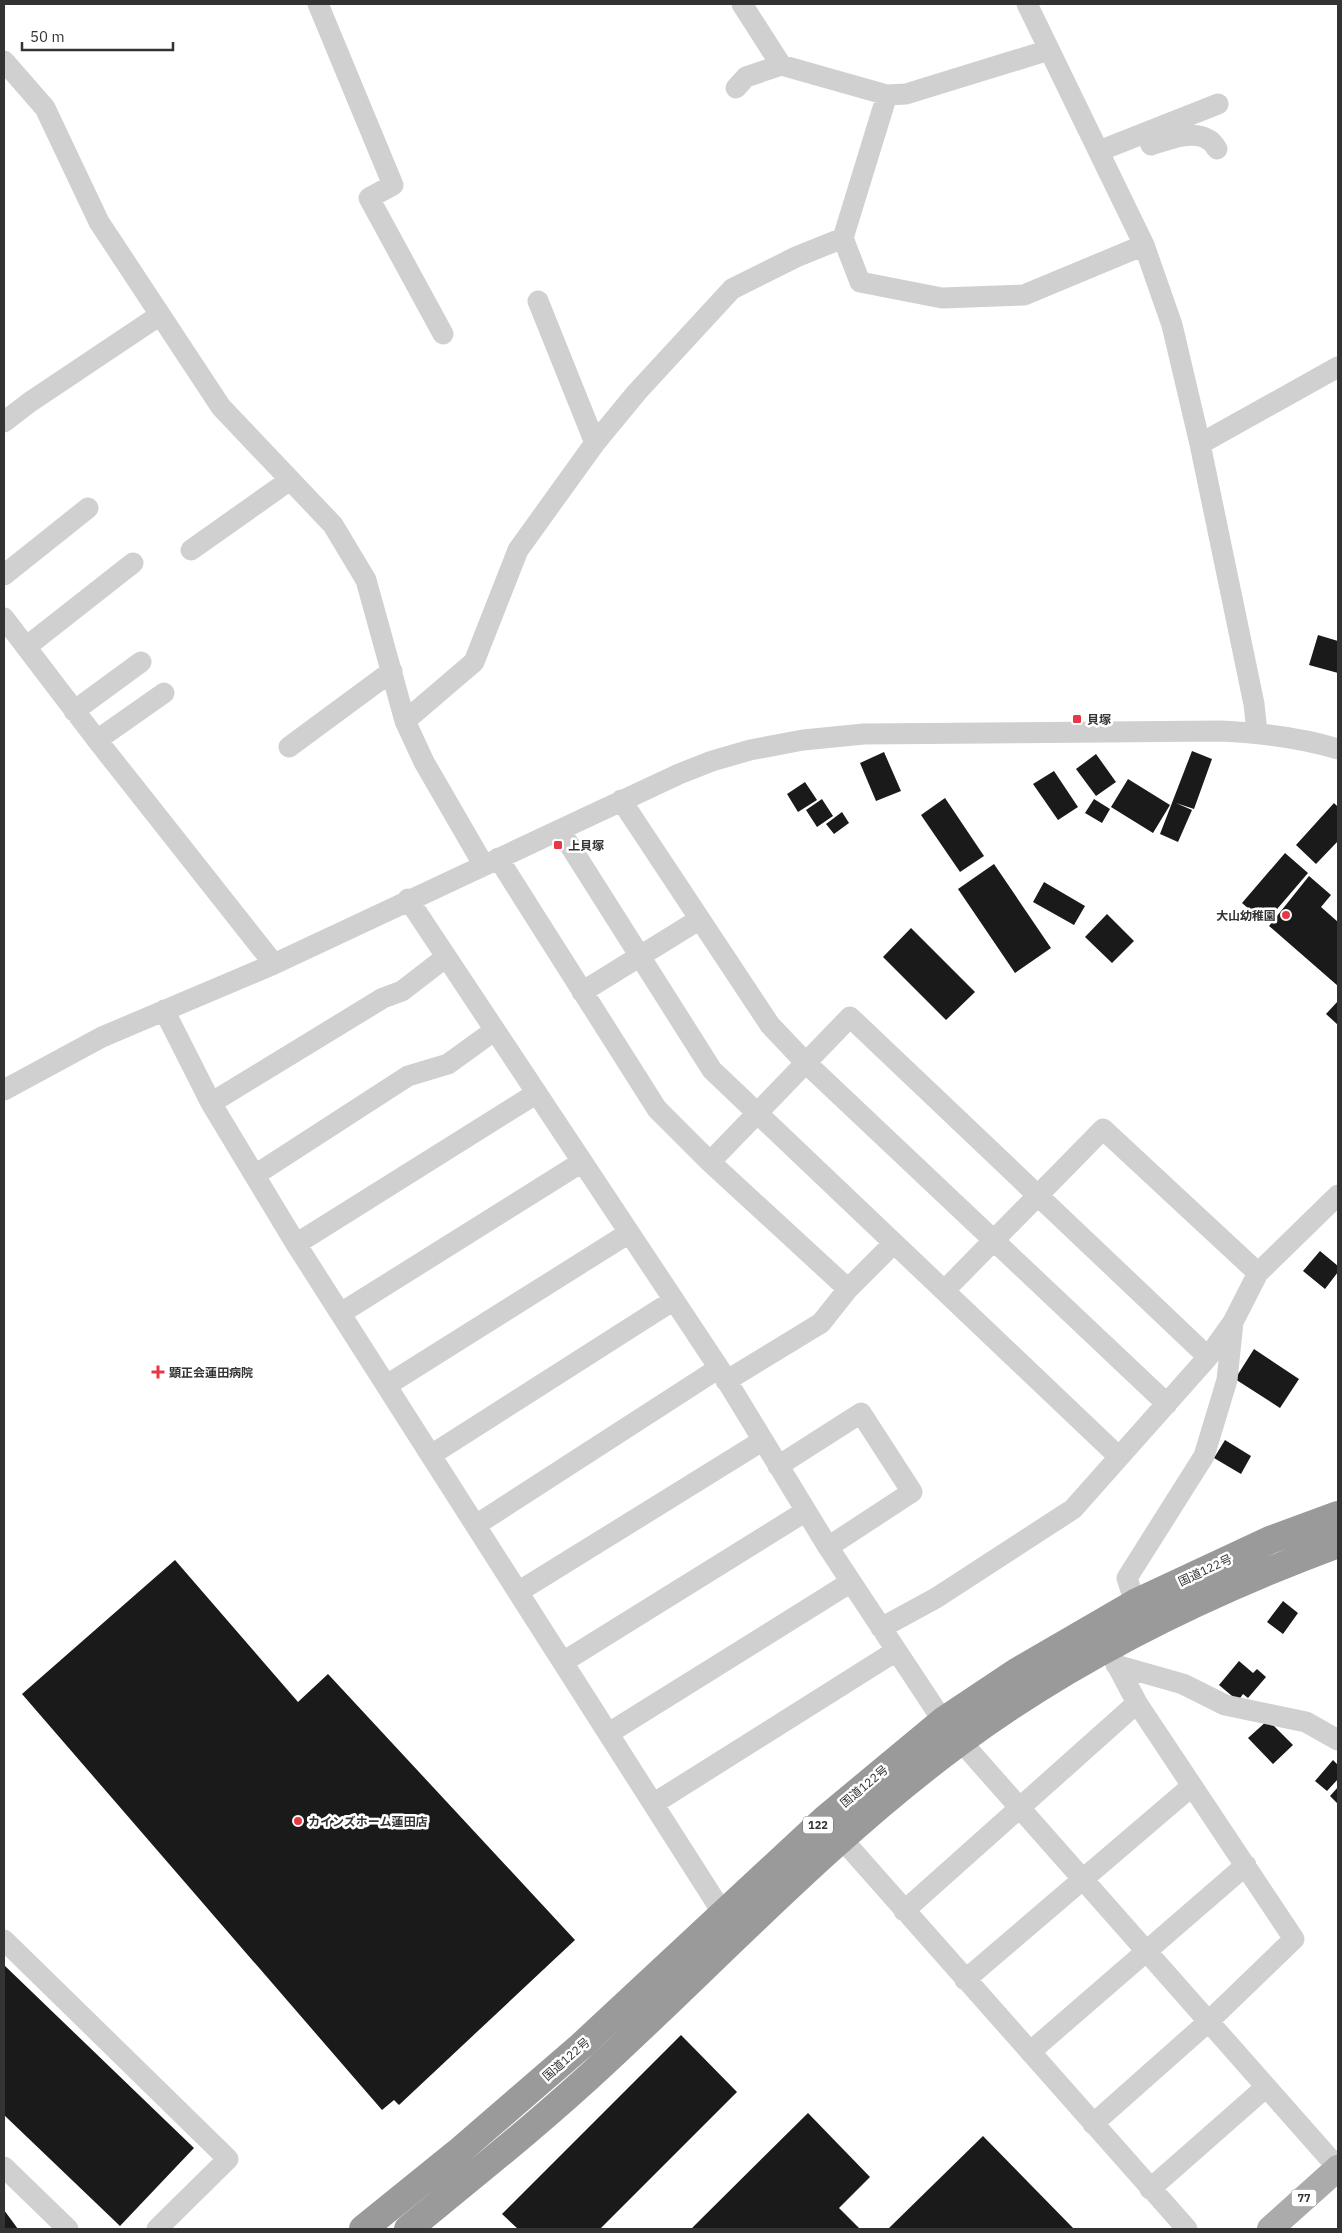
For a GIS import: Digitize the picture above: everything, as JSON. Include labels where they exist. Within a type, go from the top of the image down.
[{"type":"highway","name":"国道122号","points":[[408,2229],[602,2065],[842,1839],[952,1731],[1018,1671],[1135,1603],[1270,1540],[1338,1515]]},
{"type":"highway","name":"国道122号","points":[[370,2227],[575,2052],[724,1915],[825,1818],[952,1731],[1112,1656],[1209,1597],[1338,1544]]},
{"type":"main road","name":"77","points":[[1270,2229],[1338,2168]]},
{"type":"street","points":[[318,4],[393,185],[369,198],[443,334]]},
{"type":"street","points":[[742,4],[781,66]]},
{"type":"street","points":[[1027,4],[1144,246],[1172,325],[1200,444],[1254,704],[1257,732]]},
{"type":"street","points":[[736,88],[746,77],[781,66],[887,95],[906,94],[1049,50]]},
{"type":"street","points":[[4,61],[45,108],[99,222],[221,407],[333,525],[366,580],[405,721],[424,762],[582,992],[657,1109],[710,1162],[848,1288]]},
{"type":"street","points":[[887,95],[843,238],[860,282],[942,298],[1024,295],[1144,246]]},
{"type":"street","points":[[1099,151],[1218,104]]},
{"type":"street","points":[[1146,132],[1151,145],[1174,138],[1195,136],[1210,140],[1217,149]]},
{"type":"street","points":[[405,721],[474,662],[518,550],[595,443],[637,392],[732,289],[796,257],[843,238]]},
{"type":"street","points":[[538,301],[595,443]]},
{"type":"street","points":[[4,422],[30,402],[160,315]]},
{"type":"street","points":[[1200,444],[1338,367]]},
{"type":"street","points":[[190,550],[290,480]]},
{"type":"street","points":[[4,575],[88,508]]},
{"type":"street","points":[[26,647],[133,563]]},
{"type":"street","points":[[4,618],[74,711],[274,964]]},
{"type":"street","points":[[74,711],[140,662]]},
{"type":"street","points":[[289,747],[392,672]]},
{"type":"street","points":[[97,740],[164,693]]},
{"type":"street","points":[[4,1090],[41,1068],[102,1037],[274,964],[408,899],[621,800],[712,761],[750,750],[803,740],[864,734],[914,733],[1257,732],[1338,748]]},
{"type":"street","points":[[621,800],[770,1025],[806,1063],[1167,1404]]},
{"type":"street","points":[[560,830],[712,1070],[946,1290],[1119,1457]]},
{"type":"street","points":[[408,899],[674,1300],[828,1547],[896,1651],[952,1731],[1338,2168]]},
{"type":"street","points":[[582,992],[700,919]]},
{"type":"street","points":[[211,1103],[383,998],[402,991],[446,957]]},
{"type":"street","points":[[164,1010],[211,1103],[296,1244],[724,1915]]},
{"type":"street","points":[[710,1162],[850,1017],[1208,1357]]},
{"type":"street","points":[[254,1175],[408,1076],[448,1064],[495,1030]]},
{"type":"street","points":[[296,1244],[537,1093]]},
{"type":"street","points":[[946,1290],[1103,1129],[1258,1273]]},
{"type":"street","points":[[341,1313],[582,1162]]},
{"type":"street","points":[[881,1628],[936,1598],[1073,1510],[1208,1357],[1233,1322],[1258,1273],[1338,1194]]},
{"type":"street","points":[[387,1385],[629,1233]]},
{"type":"street","points":[[476,1525],[722,1375],[821,1323],[848,1288],[894,1243]]},
{"type":"street","points":[[431,1454],[674,1300]]},
{"type":"street","points":[[1135,1603],[1127,1578],[1204,1456],[1227,1380],[1233,1322]]},
{"type":"street","points":[[778,1466],[861,1414],[912,1492],[828,1547]]},
{"type":"street","points":[[518,1592],[762,1440]]},
{"type":"street","points":[[563,1662],[806,1511]]},
{"type":"street","points":[[608,1733],[851,1582]]},
{"type":"street","points":[[654,1804],[896,1651]]},
{"type":"street","points":[[1093,2124],[1208,2022],[1294,1940],[1246,1864],[1137,1703],[1112,1656]]},
{"type":"street","points":[[1112,1656],[1183,1684],[1224,1705],[1306,1722],[1338,1740]]},
{"type":"street","points":[[904,1911],[1137,1703]]},
{"type":"street","points":[[965,1980],[1192,1786]]},
{"type":"street","points":[[842,1839],[1187,2229]]},
{"type":"street","points":[[1030,2052],[1246,1864]]},
{"type":"street","points":[[4,1940],[228,2159],[157,2229]]},
{"type":"street","points":[[1150,2189],[1266,2087]]},
{"type":"street","points":[[4,2167],[68,2229]]},
{"type":"building","points":[[1318,635],[1338,641],[1338,673],[1309,665]]},
{"type":"building","points":[[1192,751],[1212,759],[1194,809],[1176,803],[1192,810],[1178,842],[1160,834]]},
{"type":"building","points":[[884,752],[901,791],[876,801],[860,763]]},
{"type":"building","points":[[1096,754],[1116,782],[1096,796],[1076,769]]},
{"type":"building","points":[[1054,771],[1078,807],[1058,820],[1033,784]]},
{"type":"building","points":[[1128,779],[1170,805],[1153,833],[1111,807]]},
{"type":"building","points":[[805,782],[817,800],[798,812],[787,794]]},
{"type":"building","points":[[945,798],[984,856],[960,872],[921,815]]},
{"type":"building","points":[[822,799],[833,816],[817,827],[806,810]]},
{"type":"building","points":[[1094,799],[1110,809],[1102,823],[1085,813]]},
{"type":"building","points":[[1334,803],[1338,807],[1338,841],[1316,864],[1296,845]]},
{"type":"building","points":[[842,812],[849,823],[834,834],[826,824]]},
{"type":"building","points":[[1285,853],[1308,873],[1265,923],[1242,903]]},
{"type":"building","points":[[994,864],[1051,948],[1015,973],[958,889]]},
{"type":"building","points":[[1309,876],[1331,895],[1321,907],[1338,922],[1338,986],[1269,926]]},
{"type":"building","points":[[1044,882],[1085,906],[1074,925],[1033,902]]},
{"type":"building","points":[[1107,914],[1134,941],[1112,963],[1085,937]]},
{"type":"building","points":[[911,928],[975,992],[946,1020],[883,957]]},
{"type":"building","points":[[1338,1001],[1338,1025],[1326,1014]]},
{"type":"building","points":[[1320,1251],[1338,1266],[1338,1272],[1325,1289],[1303,1271]]},
{"type":"building","points":[[1254,1349],[1299,1379],[1280,1408],[1235,1379]]},
{"type":"building","points":[[1225,1440],[1251,1456],[1241,1474],[1214,1458]]},
{"type":"building","name":"カインズホーム蓮田店","points":[[175,1560],[298,1702],[328,1674],[575,1940],[399,2105],[394,2100],[382,2110],[22,1694]]},
{"type":"building","points":[[1283,1601],[1298,1613],[1283,1634],[1267,1622]]},
{"type":"building","points":[[1239,1661],[1253,1673],[1257,1669],[1266,1677],[1248,1698],[1243,1694],[1238,1701],[1219,1685]]},
{"type":"building","points":[[1268,1720],[1293,1745],[1273,1764],[1248,1738]]},
{"type":"building","points":[[1333,1760],[1338,1765],[1338,1779],[1327,1791],[1315,1781]]},
{"type":"building","points":[[1338,1787],[1338,1804],[1330,1796]]},
{"type":"building","points":[[4,1965],[194,2148],[120,2226],[4,2115]]},
{"type":"building","points":[[681,2035],[737,2092],[600,2229],[518,2229],[502,2214]]},
{"type":"building","points":[[808,2113],[870,2177],[839,2208],[860,2229],[691,2229]]},
{"type":"building","points":[[983,2136],[1074,2229],[888,2229]]},
{"type":"building","points":[[4,2210],[18,2229],[4,2229]]},
{"type":"place","name":"貝塚","points":[[1077,719]]},
{"type":"place","name":"上貝塚","points":[[558,845]]},
{"type":"place","name":"大山幼稚園","points":[[1286,915]]},
{"type":"place","name":"顕正会蓮田病院","points":[[158,1372]]},
{"type":"place","name":"カインズホーム蓮田店","points":[[298,1821]]}]
